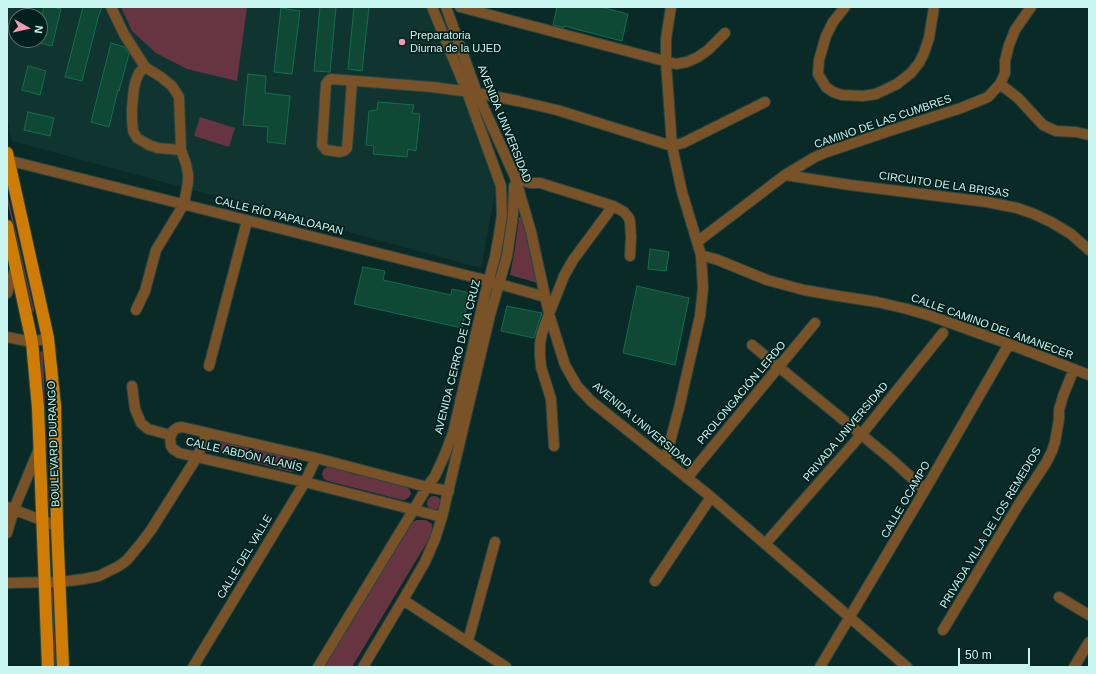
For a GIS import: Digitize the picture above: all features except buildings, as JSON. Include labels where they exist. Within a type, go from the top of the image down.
[{"type":"main road","name":"BOULEVARD DURANGO","points":[[8,157],[48,338],[55,406],[57,526],[62,667]]},
{"type":"main road","name":"BOULEVARD DURANGO","points":[[7,226],[32,342],[38,408],[48,667]]},
{"type":"street","points":[[111,7],[124,34],[146,67],[172,86],[179,97],[181,150],[188,174],[184,204],[156,250],[145,291],[136,310]]},
{"type":"street","name":"AVENIDA UNIVERSIDAD","points":[[432,7],[467,92],[501,186]]},
{"type":"street","name":"AVENIDA UNIVERSIDAD","points":[[446,7],[477,93],[515,177],[531,232],[548,314],[565,365],[577,386],[591,401],[710,497],[907,667]]},
{"type":"street","points":[[460,7],[676,64],[698,57],[708,50],[725,33]]},
{"type":"street","points":[[665,461],[700,316],[703,288],[701,255],[682,192],[672,146],[666,62],[666,39],[671,7]]},
{"type":"street","points":[[845,7],[833,22],[826,36],[819,60],[818,74],[826,87],[838,93],[852,96],[876,94],[897,84],[911,73],[919,62],[927,46],[934,7]]},
{"type":"street","points":[[1031,7],[1016,30],[1009,45],[1005,61],[1005,73],[1000,84],[1018,98],[1043,125],[1056,131],[1076,132],[1089,136]]},
{"type":"street","points":[[146,67],[139,73],[134,88],[132,113],[133,131],[137,138],[150,145],[158,148],[181,150]]},
{"type":"street","points":[[352,82],[347,148],[340,152],[326,150],[322,145],[326,84],[331,79],[352,82],[432,87],[477,93],[518,101],[557,110],[672,146],[684,143],[765,102]]},
{"type":"street","name":"CAMINO DE LAS CUMBRES","points":[[697,242],[785,175],[806,162],[827,152],[961,108],[988,97],[1000,84]]},
{"type":"street","name":"CALLE RÍO PAPALOAPAN","points":[[8,157],[247,221],[489,281],[545,297]]},
{"type":"street","name":"CIRCUITO DE LA BRISAS","points":[[785,175],[865,187],[986,202],[1017,208],[1051,222],[1070,234],[1089,250]]},
{"type":"street","points":[[515,177],[530,183],[545,185],[613,206],[624,212],[629,218],[632,237],[630,256]]},
{"type":"street","name":"AVENIDA CERRO DE LA CRUZ","points":[[363,667],[425,562],[435,539],[442,517],[490,315],[507,256],[513,215],[515,177]]},
{"type":"street","name":"AVENIDA CERRO DE LA CRUZ","points":[[318,667],[435,476],[453,433],[499,235],[502,215],[501,186]]},
{"type":"street","points":[[554,446],[551,399],[541,367],[540,344],[542,333],[548,314],[570,265],[613,206]]},
{"type":"street","points":[[209,366],[247,221]]},
{"type":"street","name":"CALLE CAMINO DEL AMANECER","points":[[701,255],[718,260],[767,280],[804,290],[877,302],[931,316],[1074,368],[1089,375]]},
{"type":"street","points":[[7,293],[16,267]]},
{"type":"street","name":"PROLONGACIÓN LERDO","points":[[687,478],[815,323]]},
{"type":"street","name":"PRIVADA UNIVERSIDAD","points":[[765,544],[861,435],[943,333]]},
{"type":"street","points":[[7,337],[32,342],[48,338]]},
{"type":"street","name":"CALLE OCAMPO","points":[[820,667],[849,617],[855,610],[1009,344]]},
{"type":"street","points":[[752,345],[891,459],[925,490]]},
{"type":"street","name":"PRIVADA VILLA DE LOS REMEDIOS","points":[[943,630],[1052,451],[1059,419],[1059,410],[1074,368]]},
{"type":"street","points":[[132,386],[135,409],[141,423],[148,429],[170,435]]},
{"type":"street","name":"CALLE ABDÓN ALANÍS","points":[[442,517],[305,482],[179,453],[173,449],[170,442],[170,435],[179,427],[316,458],[427,487],[449,491]]},
{"type":"street","points":[[7,583],[60,582],[84,579],[99,576],[119,566],[127,560],[151,530],[198,457],[208,433]]},
{"type":"street","points":[[7,533],[11,508],[39,450]]},
{"type":"street","name":"CALLE DEL VALLE","points":[[193,667],[305,482],[316,458]]},
{"type":"street","points":[[655,581],[710,497]]},
{"type":"street","points":[[11,508],[57,526]]},
{"type":"street","points":[[468,641],[495,542]]},
{"type":"street","points":[[1059,597],[1089,615]]},
{"type":"street","points":[[403,600],[506,667]]},
{"type":"street","points":[[1074,667],[1089,642]]},
{"type":"shaded area","points":[[7,7],[426,7],[497,182],[481,268],[12,141],[7,118]]},
{"type":"shaded area","points":[[121,7],[247,7],[237,81],[187,69],[156,53],[132,31]]},
{"type":"shaded area","points":[[200,117],[235,128],[229,147],[194,136]]},
{"type":"shaded area","points":[[7,192],[34,310],[33,314],[7,200]]},
{"type":"shaded area","points":[[519,217],[521,217],[539,281],[538,283],[510,275]]},
{"type":"shaded area","points":[[41,351],[43,352],[49,508],[47,509],[40,353]]},
{"type":"shaded area","points":[[221,441],[294,458],[298,462],[299,467],[296,471],[291,472],[221,454],[216,448]]},
{"type":"shaded area","points":[[327,467],[405,486],[410,490],[411,494],[405,500],[402,500],[328,481],[324,479],[322,475],[323,470]]},
{"type":"shaded area","points":[[434,496],[439,498],[441,503],[439,508],[434,510],[429,508],[427,503],[429,498]]},
{"type":"shaded area","points":[[417,520],[426,520],[432,524],[429,539],[352,667],[324,667],[412,522]]},
{"type":"shaded area","points":[[51,588],[53,591],[56,667],[53,667]]},
{"type":"place","name":"Preparatoria Diurna de la UJED","points":[[402,42]]}]
